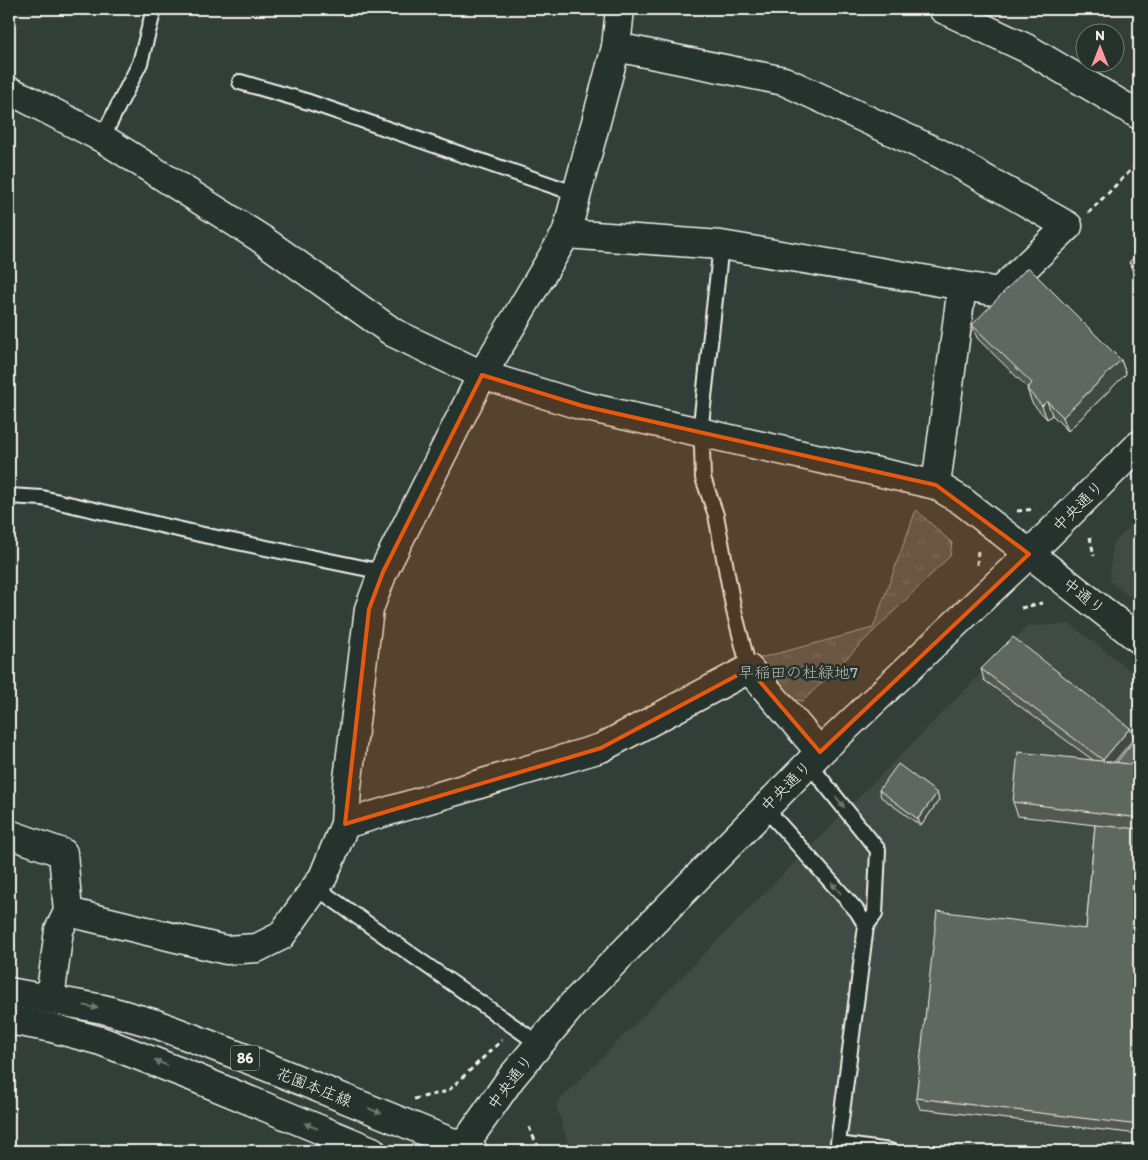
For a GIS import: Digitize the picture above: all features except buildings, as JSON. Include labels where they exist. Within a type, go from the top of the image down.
[{"type":"street","points":[[68,912],[226,950],[257,948],[281,936],[323,876],[345,824],[347,787],[369,609],[383,572],[482,375],[566,234],[616,48],[620,9]]},
{"type":"street","points":[[944,9],[1028,49],[1139,115]]},
{"type":"street","points":[[566,234],[721,246],[999,292],[1068,226],[941,154],[784,81],[616,48]]},
{"type":"street","name":"中通り","points":[[9,91],[102,138],[260,238],[394,333],[482,375],[583,406],[936,485],[962,501],[1139,639]]},
{"type":"street","points":[[936,485],[962,286]]},
{"type":"street","name":"中央通り","points":[[465,1150],[511,1078],[573,1004],[815,758],[1029,554],[1139,445]]},
{"type":"street","points":[[345,824],[601,748],[749,669],[815,758]]},
{"type":"street","points":[[9,834],[63,853],[68,912],[59,930],[50,999]]},
{"type":"street","name":"花園本庄線","points":[[9,992],[103,1009],[156,1024],[255,1062],[465,1150]]},
{"type":"street","name":"86","points":[[9,1020],[52,1028],[119,1048],[186,1073],[372,1151]]},
{"type":"lane","points":[[102,138],[140,63],[154,9]]},
{"type":"lane","points":[[240,82],[309,102],[577,194]]},
{"type":"lane","points":[[721,246],[700,433],[703,478],[716,515],[734,611],[749,669]]},
{"type":"lane","points":[[9,496],[42,498],[208,536],[383,572]]},
{"type":"lane","points":[[815,758],[878,850],[875,914],[866,926],[838,1148],[890,1151]]},
{"type":"lane","points":[[765,808],[857,910],[866,926]]},
{"type":"lane","points":[[315,887],[538,1044]]},
{"type":"path","points":[[1068,226],[1082,219],[1139,162]]},
{"type":"path","points":[[1014,512],[1034,509]]},
{"type":"path","points":[[1090,538],[1094,556]]},
{"type":"path","points":[[977,565],[978,549]]},
{"type":"path","points":[[1021,608],[1042,604]]},
{"type":"path","points":[[414,1099],[448,1091],[516,1028]]},
{"type":"path","points":[[529,1128],[542,1151]]},
{"type":"highlighted area","points":[[482,375],[583,406],[936,485],[1029,554],[820,752],[749,669],[601,748],[345,824],[369,609],[383,572]]},
{"type":"shaded area","points":[[1139,517],[1139,604],[1110,581],[1112,545]]},
{"type":"shaded area","points":[[1070,624],[1139,677],[1139,1151],[570,1151],[556,1104],[1028,626]]},
{"type":"green space","name":"早稲田の杜緑地7","points":[[916,510],[952,543],[950,556],[803,701],[789,699],[753,660],[873,628]]}]
